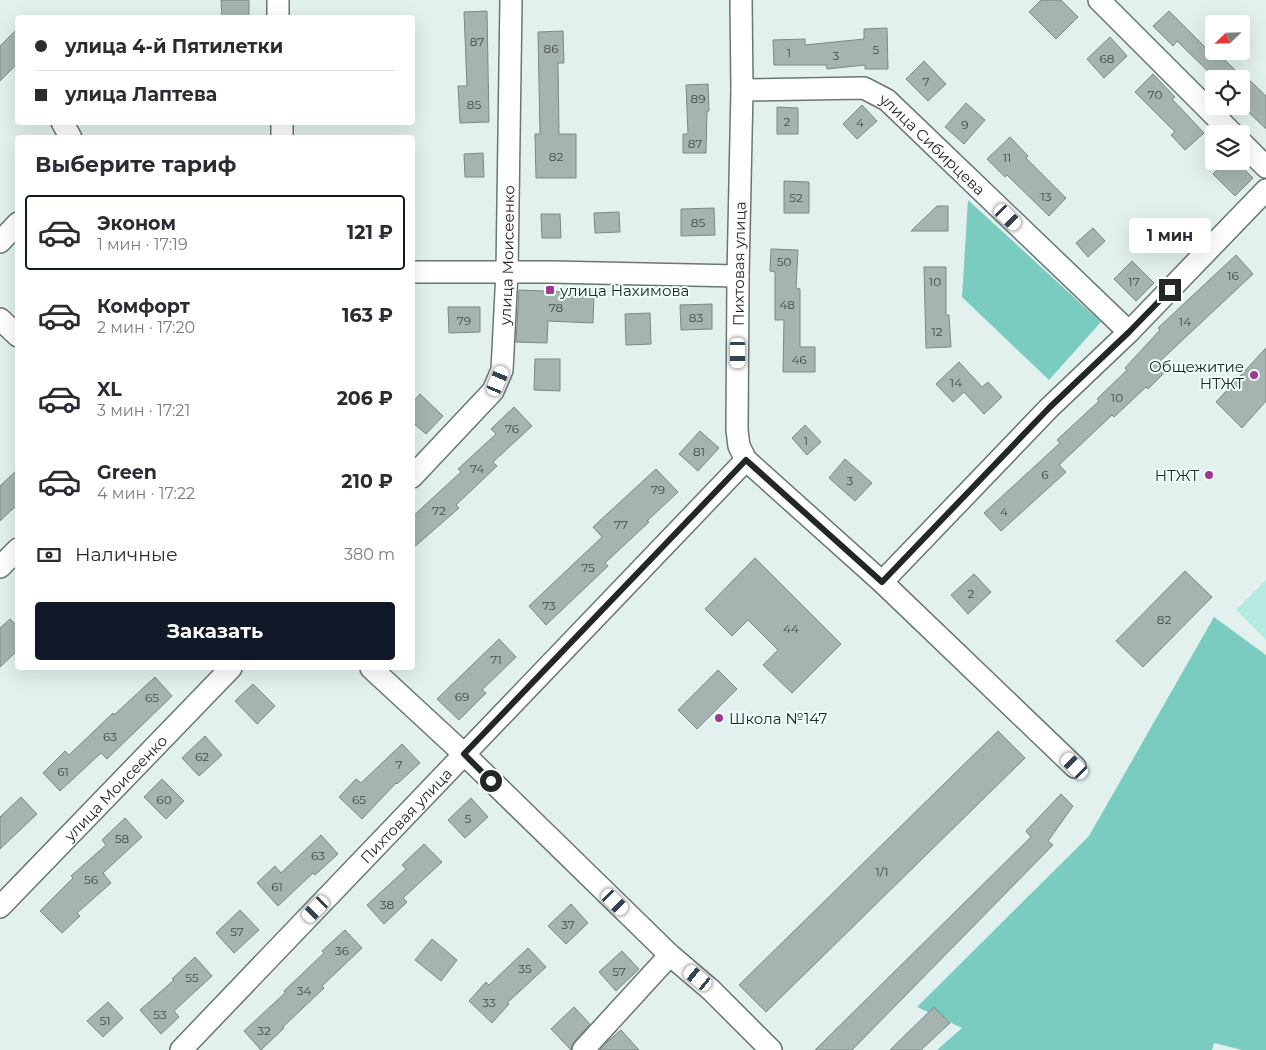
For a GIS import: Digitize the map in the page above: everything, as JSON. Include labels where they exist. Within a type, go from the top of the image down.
[{"type":"street","points":[[278,0],[278,15]]},
{"type":"street","name":"улица Моисеенко","points":[[415,474],[493,391],[502,370],[507,272],[511,0]]},
{"type":"street","name":"Пихтовая улица","points":[[181,1050],[746,460],[739,446],[738,430],[738,276],[742,90],[741,0]]},
{"type":"street","points":[[1099,0],[1224,125]]},
{"type":"street","name":"улица Сибирцева","points":[[742,90],[864,88],[886,100],[1129,332]]},
{"type":"street","points":[[1250,151],[1266,167]]},
{"type":"street","points":[[882,582],[1049,408],[1129,332],[1266,190]]},
{"type":"street","points":[[0,242],[15,226]]},
{"type":"street","points":[[415,272],[738,276]]},
{"type":"street","points":[[0,319],[15,333]]},
{"type":"street","points":[[746,460],[882,582],[1075,766]]},
{"type":"street","points":[[0,567],[15,552]]},
{"type":"street","name":"улица Моисеенко","points":[[0,907],[229,670]]},
{"type":"street","points":[[373,670],[464,754],[670,955],[711,990],[771,1050]]},
{"type":"street","points":[[583,1050],[670,955]]},
{"type":"green space","points":[[968,200],[1101,322],[1049,380],[962,297]]},
{"type":"green space","points":[[1266,580],[1266,640],[1236,610]]},
{"type":"green space","points":[[1214,617],[1266,655],[1266,1050],[1242,1050],[1214,1043],[1212,1050],[937,1050],[962,1028],[917,1007],[1089,836]]},
{"type":"building","points":[[221,0],[249,0],[249,15],[222,15]]},
{"type":"building","points":[[1041,0],[1061,0],[1078,17],[1056,39],[1029,12]]},
{"type":"building","points":[[487,11],[489,122],[460,123],[458,86],[467,86],[464,12]]},
{"type":"building","points":[[1169,11],[1205,47],[1205,60],[1225,60],[1235,70],[1207,70],[1177,41],[1173,46],[1153,26]]},
{"type":"building","points":[[887,28],[888,69],[865,69],[865,65],[827,69],[826,65],[774,65],[773,40],[805,39],[805,45],[864,39],[864,29]]},
{"type":"building","points":[[15,31],[15,66],[0,81],[0,46]]},
{"type":"building","points":[[563,31],[564,63],[558,63],[559,134],[576,134],[576,178],[536,178],[535,134],[540,134],[538,32]]},
{"type":"building","points":[[1110,37],[1127,56],[1104,78],[1087,59]]},
{"type":"building","points":[[924,61],[946,84],[928,101],[906,79]]},
{"type":"building","points":[[1153,74],[1175,97],[1172,99],[1204,133],[1185,150],[1171,135],[1175,132],[1135,92]]},
{"type":"building","points":[[1250,81],[1266,96],[1266,129],[1250,114]]},
{"type":"building","points":[[708,84],[709,111],[707,111],[706,153],[683,153],[683,134],[688,134],[686,85]]},
{"type":"building","points":[[966,103],[985,120],[964,144],[945,127]]},
{"type":"building","points":[[862,105],[877,121],[857,139],[843,124]]},
{"type":"building","points":[[777,107],[798,108],[798,134],[777,134]]},
{"type":"building","points":[[1010,137],[1028,156],[1026,158],[1066,198],[1049,216],[1007,175],[1005,177],[987,159]]},
{"type":"building","points":[[483,153],[484,177],[465,177],[464,154]]},
{"type":"building","points":[[1217,170],[1245,170],[1253,178],[1235,196],[1213,174]]},
{"type":"building","points":[[784,181],[809,182],[809,213],[784,213]]},
{"type":"building","points":[[937,206],[948,206],[948,231],[911,231]]},
{"type":"building","points":[[714,208],[715,235],[681,236],[681,209]]},
{"type":"building","points":[[619,212],[620,232],[595,233],[594,213]]},
{"type":"building","points":[[541,214],[560,214],[561,238],[542,238]]},
{"type":"building","points":[[1093,228],[1105,241],[1088,257],[1076,243]]},
{"type":"building","points":[[771,249],[798,250],[796,288],[800,289],[800,347],[815,347],[815,372],[783,372],[784,320],[775,320],[775,272],[770,271]]},
{"type":"building","points":[[1236,255],[1253,274],[1158,363],[1166,371],[1148,389],[1146,387],[1114,417],[1112,415],[1059,465],[1066,472],[1001,531],[984,513],[1060,443],[1057,440],[1099,401],[1097,399],[1127,370],[1125,368],[1160,330],[1158,328]]},
{"type":"building","points":[[1132,261],[1154,283],[1136,301],[1114,279]]},
{"type":"building","points":[[924,267],[946,267],[946,315],[949,315],[951,347],[926,348]]},
{"type":"building","points":[[519,290],[594,293],[593,323],[548,321],[547,343],[516,342]]},
{"type":"building","points":[[712,304],[712,329],[681,330],[680,305]]},
{"type":"building","points":[[448,307],[480,307],[480,332],[449,333]]},
{"type":"building","points":[[650,313],[651,344],[626,345],[625,314]]},
{"type":"building","name":"Общежитие НТЖТ","points":[[1266,348],[1266,401],[1242,428],[1216,402]]},
{"type":"building","points":[[535,359],[560,359],[560,391],[534,390]]},
{"type":"building","points":[[959,362],[982,387],[988,382],[1002,397],[984,414],[964,392],[953,402],[936,384]]},
{"type":"building","points":[[420,394],[443,416],[426,434],[415,425],[415,400]]},
{"type":"building","points":[[514,407],[532,426],[493,462],[497,466],[456,505],[459,508],[415,546],[415,514],[461,472],[458,469],[496,434],[491,429]]},
{"type":"building","points":[[805,425],[821,442],[807,455],[792,438]]},
{"type":"building","points":[[700,431],[719,448],[698,471],[679,454]]},
{"type":"building","points":[[845,459],[872,483],[855,501],[829,478]]},
{"type":"building","points":[[656,469],[678,492],[605,563],[608,566],[546,625],[529,606],[602,537],[593,527]]},
{"type":"building","points":[[15,472],[15,507],[0,521],[0,486]]},
{"type":"building","points":[[755,558],[841,644],[792,693],[763,665],[778,650],[748,620],[732,636],[705,609]]},
{"type":"building","points":[[1185,571],[1212,597],[1143,667],[1116,641]]},
{"type":"building","points":[[974,574],[991,592],[968,614],[951,595]]},
{"type":"building","points":[[10,619],[15,624],[15,653],[0,667],[0,628]]},
{"type":"building","points":[[499,639],[516,657],[482,690],[486,693],[459,720],[437,699]]},
{"type":"building","points":[[718,670],[737,689],[697,729],[678,710]]},
{"type":"building","points":[[155,677],[172,696],[107,759],[101,753],[60,791],[43,773],[65,751],[69,755],[113,713],[114,715]]},
{"type":"building","points":[[253,684],[275,706],[257,724],[235,701]]},
{"type":"building","points":[[998,731],[1025,758],[766,1012],[739,985]]},
{"type":"building","points":[[205,736],[222,755],[199,776],[182,758]]},
{"type":"building","points":[[402,744],[420,763],[396,783],[362,819],[339,797],[356,779],[361,783]]},
{"type":"building","points":[[162,779],[184,801],[166,819],[144,797]]},
{"type":"building","points":[[1061,794],[1073,806],[1048,841],[1053,845],[852,1050],[815,1050],[1031,837],[1026,831]]},
{"type":"building","points":[[21,797],[37,814],[0,849],[0,817]]},
{"type":"building","points":[[471,798],[488,817],[465,838],[448,820]]},
{"type":"building","points":[[125,818],[142,837],[103,873],[111,883],[77,913],[80,916],[62,933],[40,911],[73,878],[71,876],[106,845],[102,840]]},
{"type":"building","points":[[321,835],[338,854],[315,875],[313,873],[278,906],[257,883],[275,866],[281,873]]},
{"type":"building","points":[[424,844],[442,862],[403,898],[407,902],[384,924],[367,905],[406,869],[402,865]]},
{"type":"building","points":[[571,904],[588,923],[566,944],[548,926]]},
{"type":"building","points":[[240,910],[259,930],[234,953],[216,933]]},
{"type":"building","points":[[345,930],[362,948],[322,986],[324,988],[261,1050],[244,1031],[285,993],[284,991],[324,953],[322,951]]},
{"type":"building","points":[[432,939],[457,960],[441,981],[415,960]]},
{"type":"building","points":[[528,948],[546,967],[507,1003],[509,1004],[492,1023],[469,1001],[486,982],[489,985]]},
{"type":"building","points":[[622,951],[639,969],[616,991],[599,972]]},
{"type":"building","points":[[195,957],[212,976],[174,1011],[179,1017],[161,1034],[140,1010],[174,980],[172,979]]},
{"type":"building","points":[[108,1002],[123,1018],[103,1037],[87,1021]]},
{"type":"building","points":[[574,1007],[590,1024],[574,1042],[571,1050],[551,1029]]},
{"type":"building","points":[[934,1007],[950,1023],[921,1050],[890,1050]]},
{"type":"building","points":[[621,1030],[639,1050],[600,1050],[607,1042]]},
{"type":"place","name":"улица Нахимова","points":[[550,290]]},
{"type":"place","name":"Общежитие НТЖТ","points":[[1254,375]]},
{"type":"place","name":"НТЖТ","points":[[1209,475]]},
{"type":"place","name":"Школа №147","points":[[719,718]]},
{"type":"route","points":[[491,781],[464,754],[715,490],[746,460],[882,582],[1049,408],[1170,290]]}]
